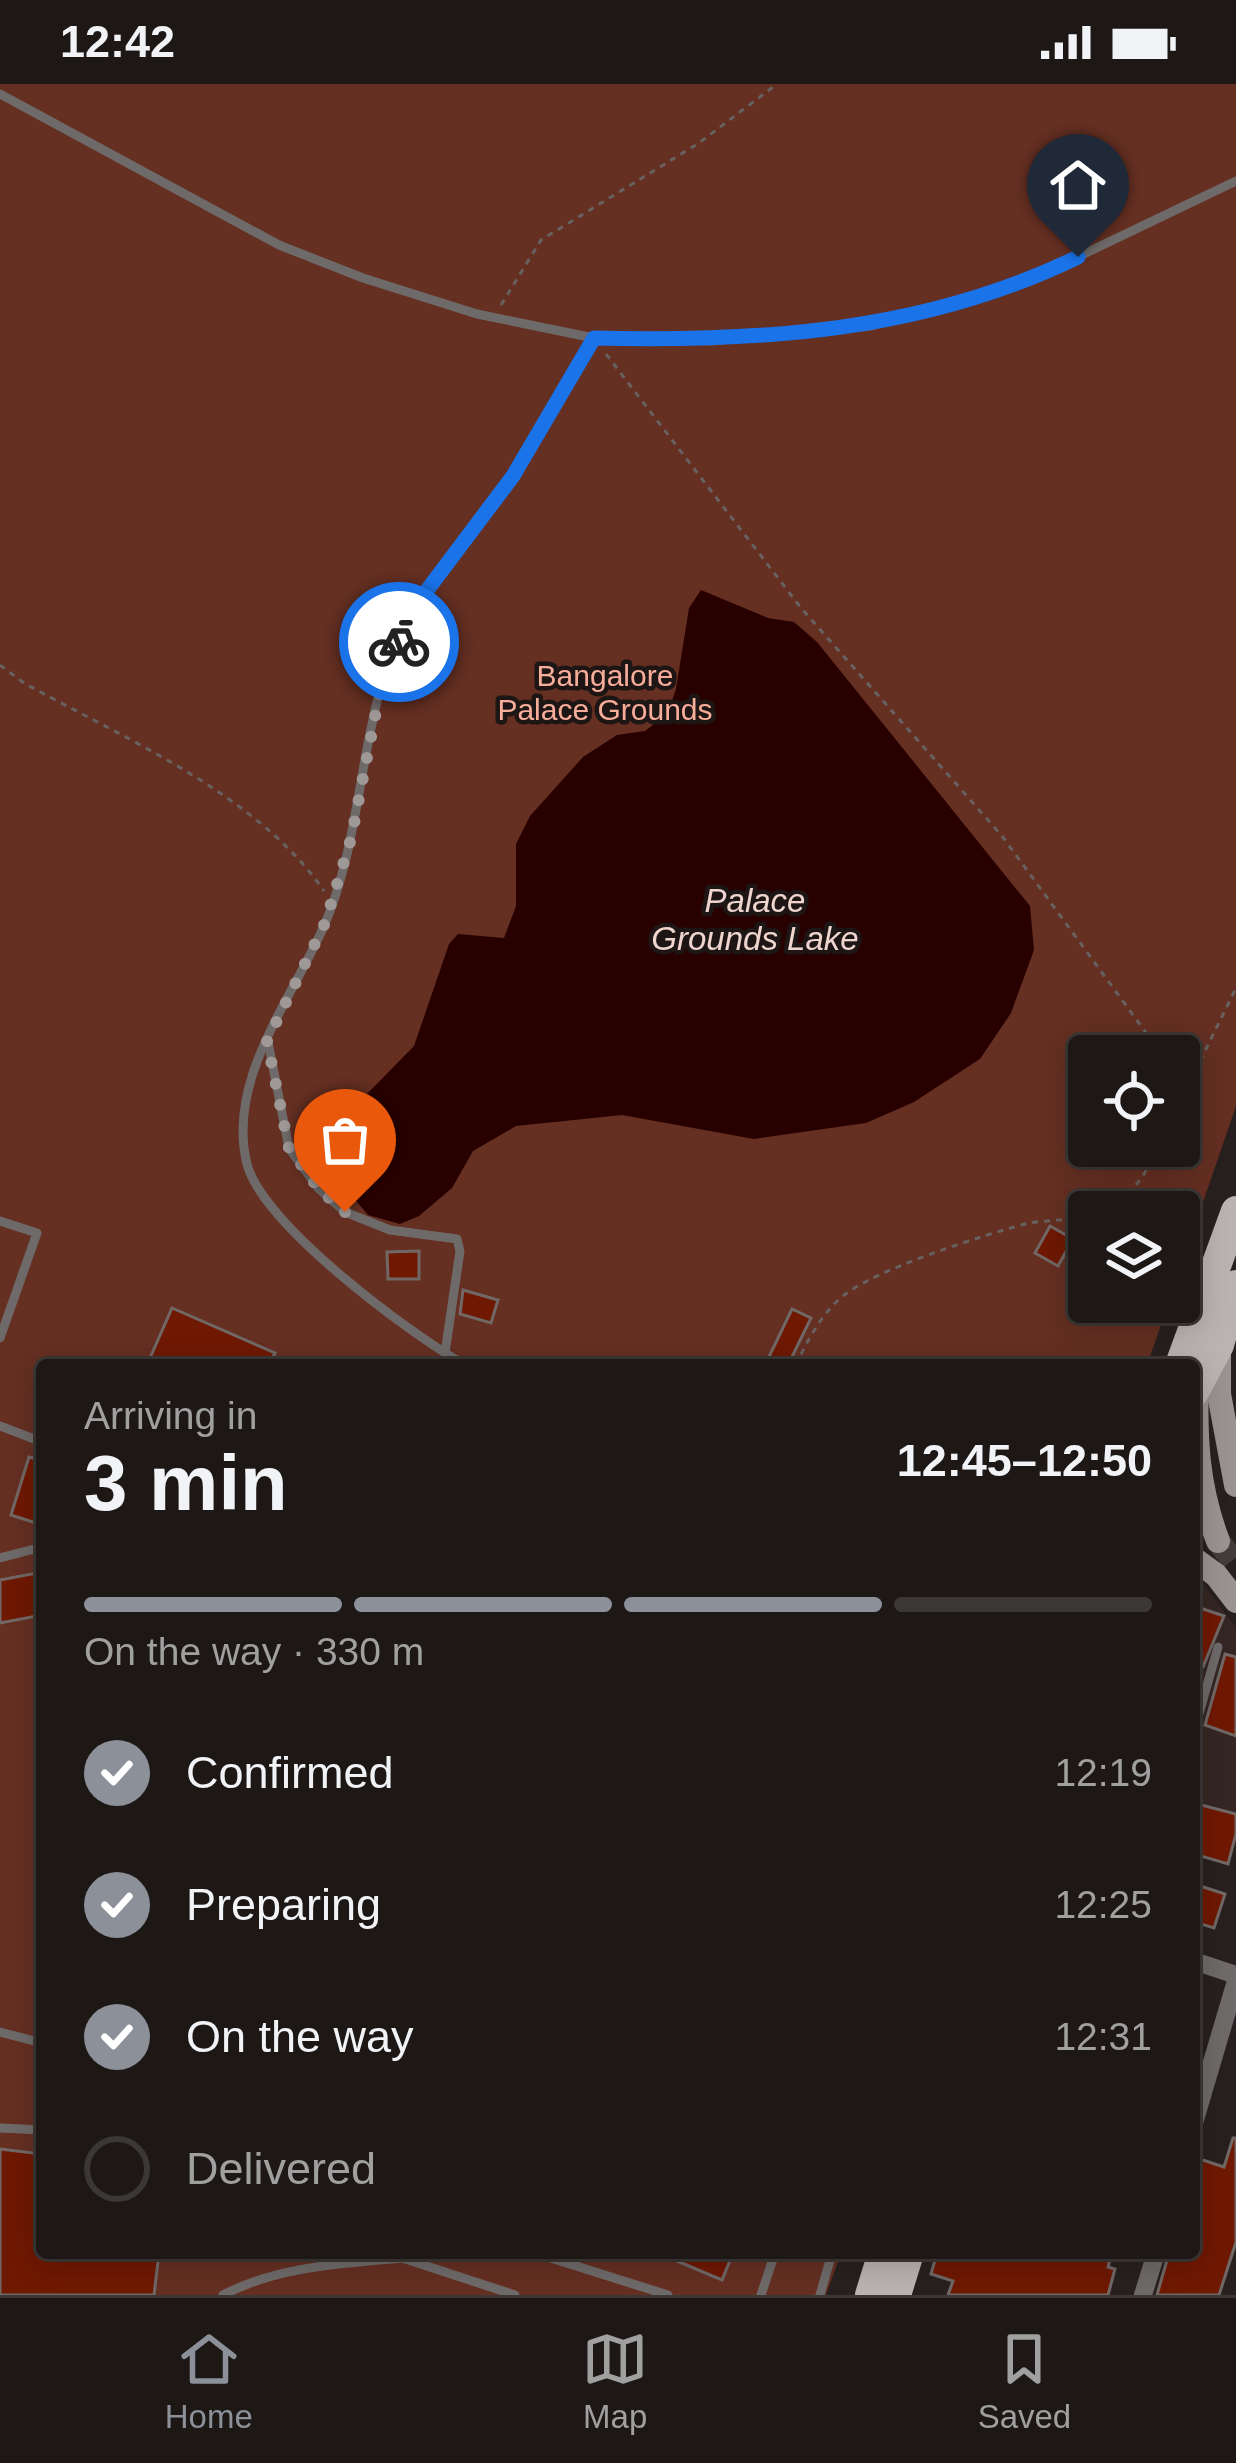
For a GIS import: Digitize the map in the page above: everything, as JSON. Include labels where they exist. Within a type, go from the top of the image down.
[{"type":"main road","points":[[1236,1211],[1219,1346],[1219,1394],[1230,1422],[1236,1485]]},
{"type":"main road","points":[[1199,1359],[1222,1303]]},
{"type":"main road","points":[[1200,1369],[1219,1346]]},
{"type":"main road","points":[[1200,1484],[1206,1537]]},
{"type":"main road","points":[[1200,1563],[1236,1601]]},
{"type":"main road","points":[[870,2295],[881,2259]]},
{"type":"main road","points":[[896,2295],[907,2259]]},
{"type":"street","points":[[1200,1963],[1236,1978],[1200,2102]]},
{"type":"street","points":[[1143,2295],[1154,2259]]},
{"type":"lane","points":[[0,94],[279,245],[363,278],[493,316],[594,338],[710,340],[871,326],[1038,276],[1236,181]]},
{"type":"lane","points":[[455,1359],[421,1340],[275,1215],[247,1166],[244,1103],[267,1041],[332,902],[351,839],[382,681],[416,605],[513,476],[594,338]]},
{"type":"lane","points":[[267,1041],[289,1148],[319,1189],[345,1212],[390,1230],[458,1239],[445,1353]]},
{"type":"lane","points":[[0,1221],[37,1233],[0,1338]]},
{"type":"lane","points":[[0,1426],[36,1440]]},
{"type":"lane","points":[[0,1558],[36,1549]]},
{"type":"lane","points":[[1200,1710],[1218,1647]]},
{"type":"lane","points":[[0,2032],[36,2041]]},
{"type":"lane","points":[[0,2128],[36,2130]]},
{"type":"lane","points":[[223,2295],[296,2269],[392,2259]]},
{"type":"lane","points":[[405,2259],[514,2295]]},
{"type":"lane","points":[[554,2259],[668,2295]]},
{"type":"lane","points":[[761,2295],[773,2259]]},
{"type":"lane","points":[[820,2295],[830,2259]]},
{"type":"path","points":[[493,316],[541,240],[698,143],[777,84]]},
{"type":"path","points":[[594,338],[801,608],[1002,836],[1148,1035]]},
{"type":"path","points":[[0,665],[24,683],[207,784],[301,858],[332,902]]},
{"type":"path","points":[[1200,1061],[1236,988]]},
{"type":"path","points":[[799,1359],[843,1296],[862,1286],[902,1266],[1029,1223],[1068,1221]]},
{"type":"shaded area","points":[[1200,1580],[1236,1628],[1236,1813],[1200,1802]]},
{"type":"green space","name":"Bangalore Palace Grounds","points":[[0,84],[1236,84],[1236,1106],[1200,1211],[1200,1191],[1068,1191],[1068,1323],[1162,1323],[1149,1359],[36,1359],[36,2259],[839,2259],[826,2295],[0,2295]]},
{"type":"water","name":"Palace Grounds Lake","points":[[701,590],[768,618],[794,622],[817,642],[1030,906],[1034,950],[1011,1013],[980,1059],[914,1102],[866,1123],[754,1139],[622,1115],[516,1126],[473,1151],[452,1188],[419,1216],[400,1224],[368,1215],[353,1197],[350,1138],[365,1096],[414,1046],[449,944],[458,934],[504,938],[516,906],[516,844],[530,816],[583,757],[617,735],[645,731],[668,713],[689,608]]},
{"type":"building","points":[[1050,1226],[1068,1236],[1068,1248],[1058,1266],[1035,1253]]},
{"type":"building","points":[[419,1251],[419,1279],[388,1279],[387,1252]]},
{"type":"building","points":[[463,1290],[498,1300],[491,1323],[460,1314]]},
{"type":"building","points":[[172,1308],[275,1353],[272,1359],[150,1359]]},
{"type":"building","points":[[792,1309],[811,1318],[791,1359],[768,1359]]},
{"type":"building","points":[[29,1457],[36,1459],[36,1523],[11,1515]]},
{"type":"building","points":[[36,1573],[36,1616],[0,1623],[0,1580]]},
{"type":"building","points":[[1200,1608],[1224,1616],[1200,1666]]},
{"type":"building","points":[[1225,1654],[1236,1657],[1236,1736],[1205,1725]]},
{"type":"building","points":[[1200,1805],[1236,1814],[1228,1864],[1200,1856]]},
{"type":"building","points":[[1200,1886],[1225,1894],[1214,1928],[1200,1924]]},
{"type":"building","points":[[1236,2138],[1236,2242],[1219,2295],[1157,2295],[1167,2259],[1200,2259],[1200,2159],[1224,2167]]},
{"type":"building","points":[[0,2149],[36,2153],[36,2259],[158,2259],[154,2295],[0,2295]]},
{"type":"building","points":[[672,2259],[731,2259],[722,2280]]},
{"type":"building","points":[[935,2259],[1110,2259],[1108,2267],[1115,2269],[1108,2295],[948,2295],[953,2281],[931,2274]]},
{"type":"tunnel","points":[[1218,1541],[1236,1564]]},
{"type":"way so far","points":[[345,1212],[319,1189],[289,1148],[267,1041],[325,923],[351,839],[382,681],[399,642]]},
{"type":"route","points":[[399,642],[416,605],[513,476],[594,338],[710,340],[871,326],[1038,276],[1078,257]]}]
